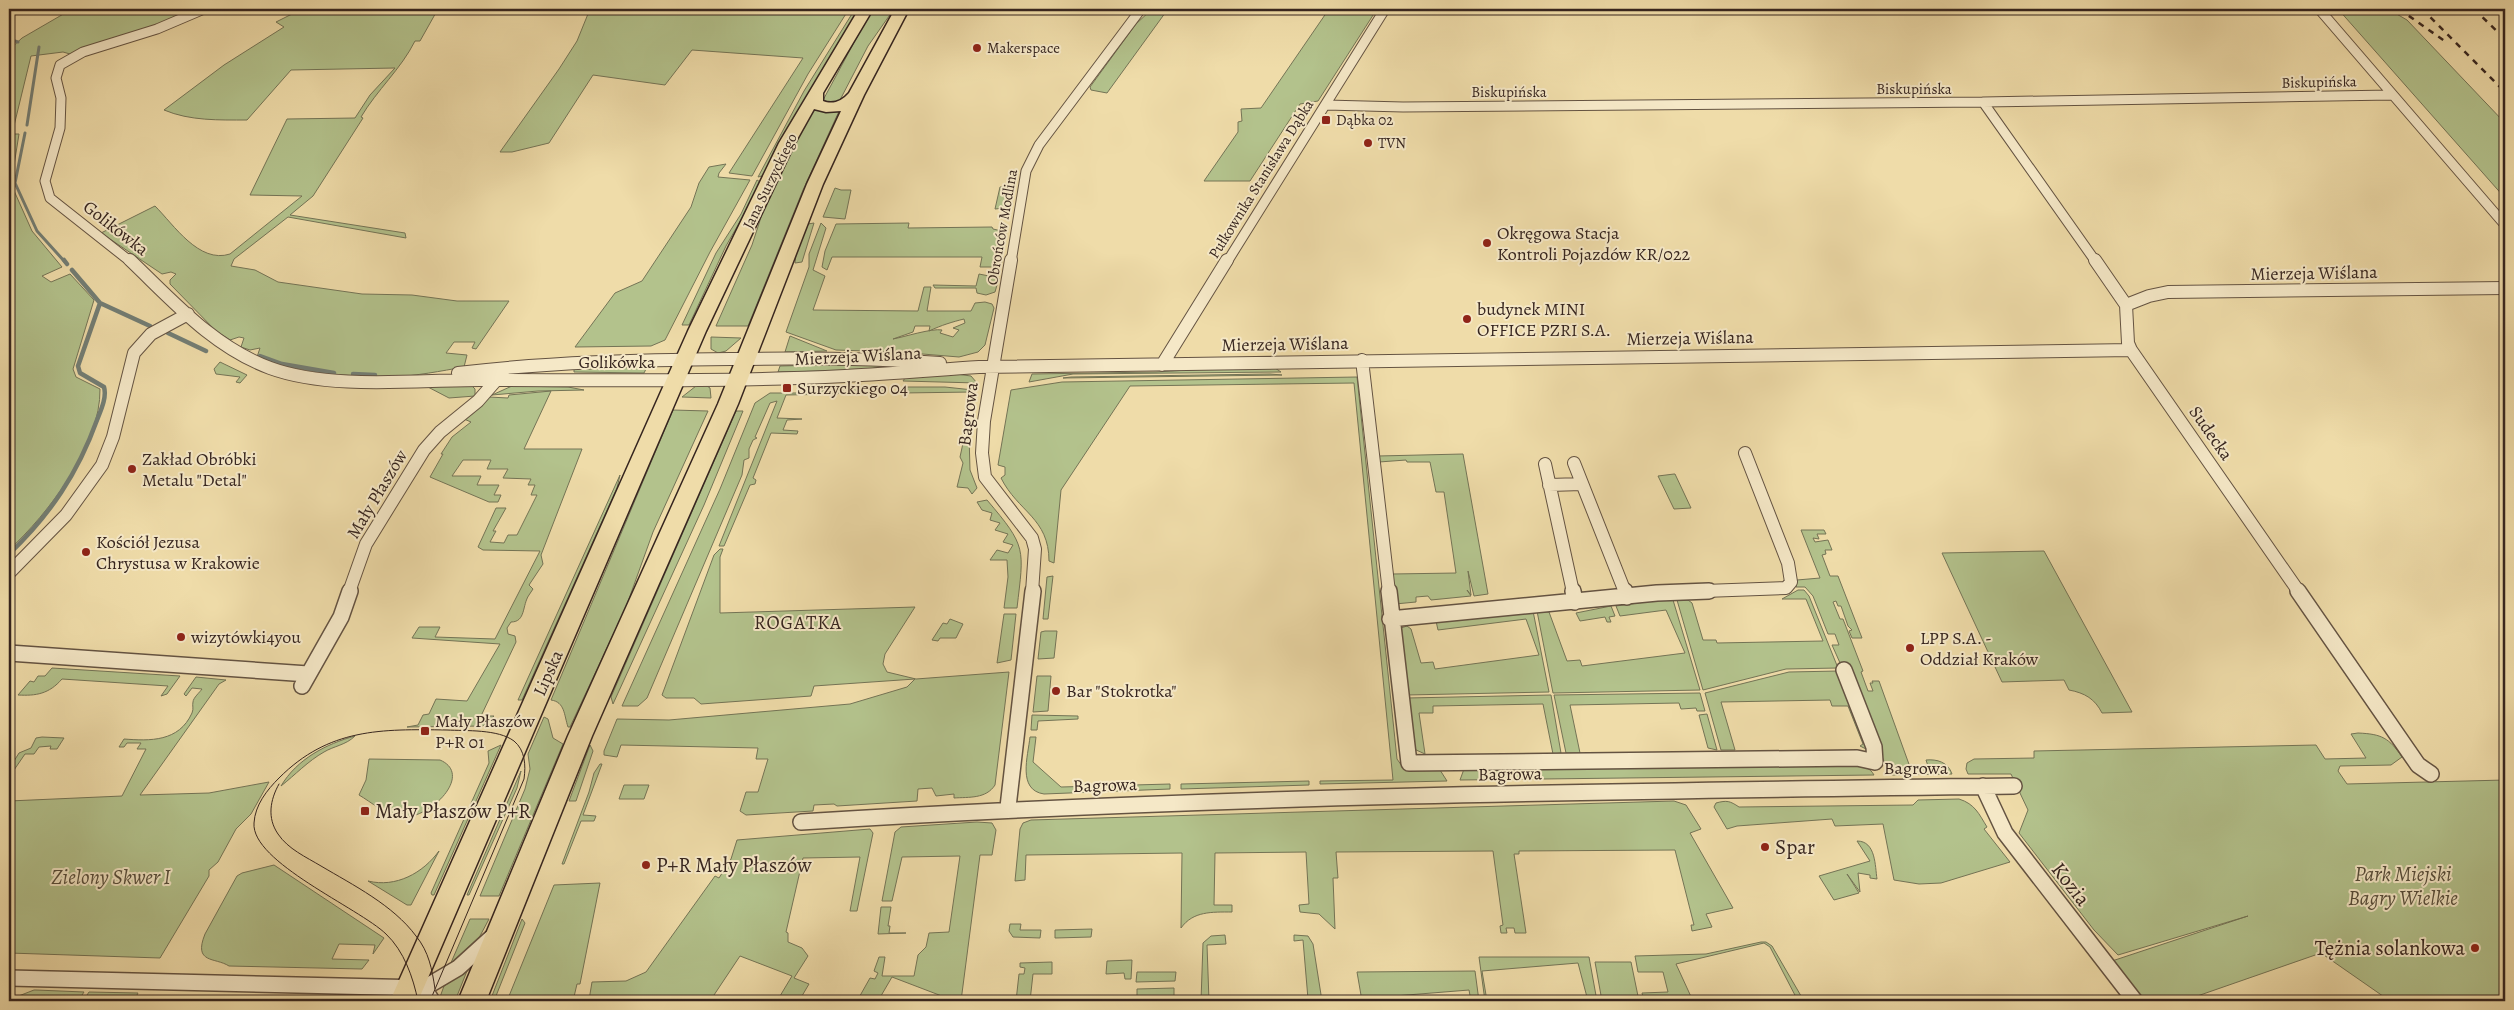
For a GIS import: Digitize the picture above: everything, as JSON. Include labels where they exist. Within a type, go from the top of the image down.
[{"type":"main road","name":"Jana Surzyckiego","points":[[685,359],[787,143],[815,92],[866,9]]},
{"type":"main road","points":[[472,1001],[580,736],[682,512],[742,368],[804,211],[856,95],[902,9]]},
{"type":"main road","points":[[815,92],[815,103],[828,107],[845,104],[856,95]]},
{"type":"main road","name":"Lipska","points":[[418,994],[685,359]]},
{"type":"street","name":"Golikówka","points":[[204,9],[158,29],[90,50],[60,65],[56,78],[61,98],[60,128],[45,181],[50,198],[127,258],[217,341],[245,358],[273,369],[303,376],[358,382],[423,380],[676,380],[742,368]]},
{"type":"street","name":"Obrońców Modlina","points":[[986,367],[1030,162],[1039,145],[1141,9]]},
{"type":"street","name":"Pułkownika Stanisława Dąbka","points":[[1162,365],[1385,9]]},
{"type":"street","name":"Biskupińska","points":[[2319,9],[2391,95]]},
{"type":"street","points":[[2391,95],[2505,226]]},
{"type":"street","name":"Biskupińska","points":[[1326,105],[1412,107],[1983,102],[2391,95]]},
{"type":"street","points":[[1983,102],[2126,305]]},
{"type":"street","name":"Mierzeja Wiślana","points":[[2126,305],[2149,296],[2168,292],[2505,288]]},
{"type":"street","name":"Sudecka","points":[[2126,305],[2128,343],[2131,350],[2418,765],[2431,774]]},
{"type":"street","points":[[9,572],[35,548],[72,505],[102,465],[112,439],[134,353],[142,341],[156,329],[188,314]]},
{"type":"street","name":"Mierzeja Wiślana","points":[[742,368],[844,376],[986,367],[2131,350]]},
{"type":"street","name":"Mierzeja Wiślana","points":[[742,368],[867,358],[986,367]]},
{"type":"street","name":"Golikówka","points":[[423,380],[473,371],[543,364],[685,359],[742,368]]},
{"type":"street","points":[[1362,360],[1390,619],[1409,763],[1857,758],[1875,762],[1874,747],[1844,670]]},
{"type":"street","name":"Golikówka","points":[[494,380],[513,370],[543,364]]},
{"type":"street","name":"Bagrowa","points":[[986,367],[982,466],[985,477],[1032,538],[1036,562],[1008,807]]},
{"type":"street","name":"Golikówka","points":[[473,371],[494,380]]},
{"type":"street","name":"Mały Płaszów","points":[[9,653],[305,680],[342,618],[366,544],[410,474],[434,438],[478,401],[494,380]]},
{"type":"street","points":[[1390,619],[1657,593],[1786,588],[1791,582],[1788,564],[1746,453]]},
{"type":"street","points":[[1574,463],[1626,597]]},
{"type":"street","points":[[1545,464],[1575,602]]},
{"type":"street","points":[[1549,485],[1582,484]]},
{"type":"street","name":"Kozia","points":[[1983,786],[2005,833],[2135,1001]]},
{"type":"street","name":"Bagrowa","points":[[801,822],[1008,807],[1316,797],[1686,789],[2014,786]]},
{"type":"street","points":[[11,982],[418,994],[458,968],[503,925]]},
{"type":"green space","points":[[72,9],[197,9],[166,23],[70,54],[63,52],[31,56],[12,134],[19,134],[11,184],[32,231],[62,267],[42,276],[51,282],[70,274],[94,300],[73,369],[76,377],[100,389],[98,411],[92,433],[70,477],[40,518],[9,550],[9,50],[22,38]]},
{"type":"green space","points":[[302,9],[438,9],[420,41],[415,41],[403,61],[367,107],[361,117],[363,118],[313,196],[290,215],[405,233],[406,238],[288,217],[234,259],[231,266],[255,270],[278,282],[362,294],[412,295],[457,301],[509,301],[476,349],[472,348],[475,342],[454,342],[446,353],[467,355],[464,367],[428,373],[375,377],[307,370],[257,357],[260,348],[250,350],[241,347],[244,338],[239,337],[230,340],[216,331],[170,284],[170,280],[176,274],[171,272],[162,274],[101,233],[155,206],[188,241],[198,248],[219,256],[230,254],[302,196],[250,195],[287,119],[355,118],[370,95],[395,68],[291,70],[247,120],[194,118],[164,110],[224,65],[284,27],[276,22]]},
{"type":"green space","points":[[590,9],[849,9],[808,74],[752,176],[729,173],[803,58],[692,50],[665,85],[593,75],[549,143],[512,152],[500,152],[577,41]]},
{"type":"green space","points":[[855,9],[861,9],[821,72],[766,175],[758,177],[804,91]]},
{"type":"green space","points":[[872,9],[894,9],[868,46],[840,100],[831,104],[822,102]]},
{"type":"green space","points":[[1152,9],[1168,9],[1107,93],[1091,90],[1090,87],[1136,24]]},
{"type":"green space","points":[[1329,9],[1377,9],[1318,101],[1300,104],[1250,181],[1204,181],[1238,132],[1238,122],[1242,121],[1241,109],[1261,108]]},
{"type":"green space","points":[[2338,9],[2388,9],[2407,20],[2505,123],[2505,198]]},
{"type":"green space","points":[[812,108],[826,111],[840,109],[803,190],[748,326],[716,326],[752,245],[765,205]]},
{"type":"green space","points":[[726,164],[718,177],[750,180],[710,252],[665,340],[651,346],[575,347],[615,293],[642,281],[691,207],[699,183],[709,167]]},
{"type":"green space","points":[[757,180],[762,183],[726,246],[689,325],[682,325],[716,253],[741,214]]},
{"type":"green space","points":[[1000,187],[1015,187],[1011,204],[1005,208],[995,209]]},
{"type":"green space","points":[[835,188],[851,190],[845,219],[823,217]]},
{"type":"green space","points":[[814,223],[802,262],[795,263],[796,254],[808,224]]},
{"type":"green space","points":[[821,223],[826,228],[813,270],[825,276],[813,310],[918,311],[924,287],[931,287],[927,311],[971,311],[975,303],[985,302],[992,304],[994,308],[985,345],[978,352],[959,357],[898,352],[836,350],[786,332],[809,267],[809,254]],"holes":[[[964,319],[965,323],[953,328],[959,330],[953,337],[940,333],[942,330],[930,331],[947,324]],[[915,326],[930,326],[929,331],[918,333],[893,339],[913,332]]]},
{"type":"green space","points":[[909,223],[908,228],[992,227],[993,229],[1006,232],[1001,267],[980,267],[982,257],[832,257],[827,270],[822,267],[825,251],[836,224]]},
{"type":"green space","points":[[979,274],[999,278],[995,292],[986,295],[977,293],[976,288],[935,288],[933,285],[976,286]]},
{"type":"green space","points":[[790,336],[827,351],[785,352]]},
{"type":"green space","points":[[711,337],[741,338],[726,351],[718,353],[711,349]]},
{"type":"green space","points":[[220,362],[247,375],[240,383],[236,382],[240,377],[216,374],[214,369]]},
{"type":"green space","points":[[856,364],[883,366],[866,370],[778,372],[780,366]]},
{"type":"green space","points":[[579,366],[647,367],[644,373],[574,372],[574,368]]},
{"type":"green space","points":[[1222,368],[1275,368],[1281,372],[1073,374],[1029,382],[1032,374],[1156,372]]},
{"type":"green space","points":[[956,374],[971,376],[977,383],[903,381],[905,378]]},
{"type":"green space","points":[[1282,375],[1063,378],[1071,377]]},
{"type":"green space","points":[[1357,377],[1397,759],[1404,769],[1440,770],[1447,781],[1320,784],[1320,781],[1393,780],[1354,383],[1130,386],[1061,490],[1054,563],[1049,561],[1048,546],[1044,535],[1031,516],[1008,490],[1001,478],[1005,475],[1005,467],[998,465],[1011,390],[1062,382]]},
{"type":"green space","points":[[704,384],[710,388],[711,398],[682,397],[696,386]]},
{"type":"green space","points":[[471,385],[475,389],[475,396],[449,398],[426,386]]},
{"type":"green space","points":[[512,386],[568,387],[584,390],[492,395]]},
{"type":"green space","points":[[885,387],[885,393],[842,394],[844,388]]},
{"type":"green space","points":[[903,387],[945,387],[973,390],[973,392],[902,393]]},
{"type":"green space","points":[[840,388],[838,394],[786,395],[777,418],[802,419],[787,420],[783,430],[798,431],[797,434],[771,433],[753,478],[756,480],[755,484],[750,485],[724,546],[719,546],[777,401],[770,403],[755,437],[757,438],[753,440],[749,449],[749,458],[744,460],[742,475],[647,698],[638,706],[622,706],[720,489],[755,403],[770,393],[808,393]]},
{"type":"green space","points":[[551,391],[524,449],[582,449],[541,555],[543,564],[529,585],[533,589],[519,619],[511,622],[507,628],[508,634],[515,636],[516,642],[481,716],[494,716],[483,726],[407,727],[418,725],[423,715],[429,714],[436,699],[467,701],[500,644],[412,638],[419,627],[440,627],[435,637],[495,639],[540,551],[483,550],[478,547],[496,508],[506,508],[493,531],[496,531],[490,542],[504,543],[508,535],[517,535],[537,495],[531,495],[535,485],[528,485],[531,479],[503,478],[508,469],[487,469],[491,460],[463,460],[452,476],[481,476],[477,485],[499,485],[494,495],[501,495],[498,502],[489,502],[430,477],[452,437],[471,422],[464,419],[489,397],[508,398],[509,395]]},
{"type":"green space","points":[[673,410],[708,411],[653,532],[626,607],[570,727],[568,727],[561,706],[556,701],[551,700]]},
{"type":"green space","points":[[736,411],[743,411],[704,505],[613,704],[611,697]]},
{"type":"green space","points":[[965,434],[969,434],[970,470],[977,488],[972,494],[968,488],[957,487],[963,463],[960,457]]},
{"type":"green space","points":[[1463,454],[1488,594],[1474,596],[1468,571],[1471,595],[1467,590],[1471,596],[1431,600],[1428,596],[1416,597],[1416,602],[1395,604],[1392,574],[1456,573],[1444,492],[1436,492],[1430,462],[1407,462],[1406,460],[1379,462],[1378,456]]},
{"type":"green space","points":[[1675,474],[1691,508],[1674,509],[1658,476]]},
{"type":"green space","points":[[620,475],[617,488],[522,700],[518,700]]},
{"type":"green space","points":[[987,500],[1010,528],[1020,549],[1021,572],[1017,608],[1004,608],[1008,577],[1007,560],[990,560],[997,550],[1008,553],[1013,545],[1003,542],[1008,534],[995,530],[1000,523],[990,520],[992,513],[982,510],[977,502]]},
{"type":"green space","points":[[1801,530],[1824,530],[1826,534],[1817,534],[1819,539],[1813,538],[1815,542],[1828,540],[1832,550],[1825,550],[1826,554],[1822,555],[1830,576],[1838,576],[1862,638],[1852,638],[1849,631],[1852,630],[1848,626],[1841,606],[1838,606],[1836,601],[1833,602],[1840,619],[1843,619],[1863,671],[1861,672],[1868,691],[1873,691],[1870,683],[1873,683],[1872,681],[1879,681],[1910,767],[1928,766],[1926,760],[1934,760],[1945,764],[1952,774],[1892,775],[1887,768],[1832,645],[1839,645],[1835,634],[1828,634],[1813,596],[1805,587],[1796,587],[1797,580],[1820,578]]},
{"type":"green space","points":[[720,549],[723,549],[720,557],[720,613],[915,607],[885,654],[883,664],[887,672],[916,679],[1009,672],[995,785],[991,790],[982,795],[954,798],[954,794],[936,796],[932,788],[918,789],[917,801],[837,806],[834,804],[814,805],[813,811],[746,815],[740,811],[746,792],[758,792],[768,759],[756,759],[758,748],[621,745],[617,757],[604,755],[617,719],[669,720],[850,704],[907,687],[915,679],[814,686],[811,696],[701,704],[694,698],[666,698],[662,695],[714,555]]},
{"type":"green space","points":[[2044,551],[2132,712],[2102,713],[2089,697],[2069,690],[2064,680],[2002,682],[1942,553]]},
{"type":"green space","points":[[1053,576],[1048,619],[1043,619],[1047,577]]},
{"type":"green space","points":[[1798,590],[1804,590],[1809,596],[1838,668],[1786,669],[1703,690],[1677,600],[1688,600],[1692,603],[1703,640],[1716,640],[1717,643],[1823,641],[1806,599],[1782,599]]},
{"type":"green space","points":[[1673,600],[1700,690],[1553,693],[1537,611],[1549,612],[1567,661],[1580,660],[1582,666],[1685,653],[1666,610],[1620,616],[1616,606]]},
{"type":"green space","points":[[1611,606],[1615,616],[1609,617],[1611,622],[1607,622],[1605,617],[1580,621],[1576,613]]},
{"type":"green space","points":[[1533,611],[1549,692],[1406,695],[1401,628],[1407,626],[1411,629],[1421,663],[1433,662],[1435,669],[1539,655],[1526,619],[1438,630],[1436,621]]},
{"type":"green space","points":[[1004,614],[1016,614],[1011,660],[997,663]]},
{"type":"green space","points":[[950,619],[963,624],[956,638],[932,640],[943,623],[947,624]]},
{"type":"green space","points":[[1057,631],[1054,658],[1038,659],[1041,632]]},
{"type":"green space","points":[[52,668],[180,676],[167,694],[161,696],[168,686],[62,679],[52,688],[42,693],[18,695],[30,681],[34,682],[38,676],[45,676]]},
{"type":"green space","points":[[1839,671],[1867,745],[1866,749],[1860,746],[1863,744],[1848,706],[1832,706],[1830,700],[1721,702],[1735,750],[1721,750],[1705,693],[1789,672]]},
{"type":"green space","points":[[1037,676],[1051,676],[1048,711],[1033,712]]},
{"type":"green space","name":"Zielony Skwer I","points":[[196,677],[226,680],[219,684],[140,795],[209,793],[269,782],[251,814],[236,829],[218,862],[209,870],[209,876],[160,958],[9,953],[9,801],[122,796],[146,749],[137,749],[141,743],[127,743],[124,747],[119,747],[124,739],[144,740],[163,738],[180,730],[192,713],[193,700],[202,689],[192,688],[186,696],[184,694]]},
{"type":"green space","points":[[1700,693],[1705,711],[1697,711],[1696,708],[1681,709],[1679,703],[1570,705],[1580,753],[1566,753],[1554,695]]},
{"type":"green space","points":[[1551,695],[1561,753],[1553,754],[1543,704],[1433,706],[1433,713],[1419,713],[1425,754],[1414,749],[1407,698]]},
{"type":"green space","points":[[1707,714],[1717,750],[1708,748],[1699,715]]},
{"type":"green space","points":[[1032,715],[1078,716],[1078,719],[1038,721],[1037,730],[1031,730]]},
{"type":"green space","points":[[544,717],[548,719],[553,738],[563,744],[499,896],[480,896],[525,789],[530,769],[528,754]]},
{"type":"green space","name":"Park Miejski Bagry Wielkie","points":[[2351,734],[2373,734],[2384,738],[2393,745],[2402,757],[2391,765],[2340,766],[2338,771],[2347,784],[2505,780],[2505,1001],[2390,1001],[2321,953],[2183,1001],[2144,1001],[2112,961],[2248,916],[2118,955],[2094,930],[2019,833],[2028,810],[2011,774],[1968,774],[1966,769],[1967,763],[1974,759],[2034,758],[2034,751],[2316,745],[2325,759],[2366,758]]},
{"type":"green space","points":[[355,736],[318,756],[281,786],[304,760],[333,743]]},
{"type":"green space","points":[[1030,737],[1036,737],[1033,762],[1061,787],[1170,784],[1170,789],[1044,794],[1030,786],[1027,779],[1026,762]]},
{"type":"green space","points":[[36,738],[64,738],[57,749],[50,749],[51,746],[39,747],[34,754],[25,754],[9,774],[9,769],[19,753],[31,748]]},
{"type":"green space","points":[[501,745],[434,895],[432,895],[431,893],[489,763],[488,751]]},
{"type":"green space","points":[[590,745],[593,751],[576,801],[569,801]]},
{"type":"green space","points":[[369,759],[440,760],[449,767],[452,776],[450,786],[444,796],[423,812],[411,816],[395,816],[359,795],[366,780]]},
{"type":"green space","points":[[1828,763],[1829,766],[1866,767],[1874,775],[1460,780],[1464,769]]},
{"type":"green space","points":[[602,764],[583,815],[596,816],[594,821],[581,821],[564,864],[562,864],[589,792],[594,773]]},
{"type":"green space","points":[[521,771],[517,788],[469,895],[467,895]]},
{"type":"green space","points":[[1309,781],[1309,785],[1181,789],[1181,784]]},
{"type":"green space","points":[[624,785],[649,785],[644,799],[619,799]]},
{"type":"green space","points":[[1959,799],[1976,810],[1987,827],[1984,829],[2010,862],[1941,883],[1919,884],[1894,880],[1883,824],[1835,826],[1832,819],[1737,826],[1727,829],[1714,807],[1716,803],[1726,801],[1739,807],[1913,805],[1918,800]]},
{"type":"green space","points":[[1674,801],[1686,805],[1701,829],[1690,833],[1733,908],[1706,914],[1712,927],[1692,931],[1691,925],[1694,925],[1675,850],[1519,851],[1519,854],[1514,854],[1526,933],[1515,933],[1514,928],[1506,928],[1507,933],[1501,933],[1500,926],[1503,925],[1493,851],[1336,852],[1338,878],[1333,878],[1335,929],[1319,914],[1300,912],[1299,905],[1309,904],[1306,852],[1215,853],[1214,905],[1232,905],[1232,912],[1197,915],[1186,922],[1181,928],[1182,853],[1026,855],[1025,880],[1015,881],[1020,829],[1023,823],[1031,820]]},
{"type":"green space","points":[[977,822],[992,823],[996,830],[992,855],[980,855],[961,1001],[946,1001],[947,998],[892,977],[878,1001],[857,1001],[870,978],[875,979],[878,973],[874,971],[879,957],[885,957],[882,976],[914,976],[918,955],[926,947],[929,933],[949,932],[960,856],[902,857],[892,901],[882,901],[895,832],[901,827]]},
{"type":"green space","points":[[870,829],[873,833],[857,911],[850,911],[860,857],[803,858],[786,932],[788,933],[788,942],[802,948],[808,956],[794,978],[809,984],[799,1001],[777,1001],[792,976],[740,956],[710,1001],[573,1001],[589,1000],[592,982],[626,981],[646,972],[715,876],[719,878],[731,859],[737,840]]},
{"type":"green space","points":[[1857,841],[1868,845],[1871,850],[1875,861],[1877,879],[1870,878],[1870,875],[1858,873],[1860,892],[1847,874],[1859,893],[1834,900],[1819,876],[1870,861]]},
{"type":"green space","points":[[439,851],[411,905],[407,905],[368,881],[378,883],[389,882],[408,877],[425,866]]},
{"type":"green space","points":[[274,865],[384,938],[373,954],[375,945],[339,944],[332,959],[369,960],[362,969],[229,966],[207,958],[204,955],[202,944],[205,934],[237,876]]},
{"type":"green space","points":[[600,883],[580,984],[577,984],[573,1001],[507,1001],[554,885]]},
{"type":"green space","points":[[881,907],[891,907],[888,926],[890,926],[889,933],[906,933],[878,934]]},
{"type":"green space","points":[[470,919],[489,919],[480,936],[450,965]]},
{"type":"green space","points":[[522,919],[525,923],[494,1001],[490,1001]]},
{"type":"green space","points":[[1010,924],[1021,924],[1020,930],[1041,930],[1040,938],[1013,937],[1009,931]]},
{"type":"green space","points":[[1092,929],[1091,937],[1055,938],[1055,930]]},
{"type":"green space","points":[[1225,935],[1226,944],[1207,945],[1209,1001],[1201,1001],[1203,943],[1211,936]]},
{"type":"green space","points":[[1294,935],[1308,936],[1313,944],[1322,1001],[1273,1001],[1308,999],[1303,940],[1294,941]]},
{"type":"green space","points":[[1766,942],[1772,946],[1804,1001],[1798,1001],[1770,947],[1764,943],[1676,964],[1693,1001],[1644,1001],[1642,993],[1668,992],[1663,972],[1638,972],[1635,956],[1706,954]]},
{"type":"green space","points":[[1479,957],[1589,957],[1597,1001],[1588,1001],[1578,963],[1482,971],[1487,1001],[1485,1001]]},
{"type":"green space","points":[[1132,960],[1131,979],[1125,979],[1124,973],[1106,974],[1107,961]]},
{"type":"green space","points":[[1052,962],[1052,974],[1033,974],[1030,1001],[1016,1001],[1019,974],[1024,974],[1025,968],[1020,967],[1020,963]]},
{"type":"green space","points":[[1595,962],[1631,962],[1639,1001],[1602,1001]]},
{"type":"green space","points":[[467,971],[455,1001],[442,1001],[440,997],[444,986]]},
{"type":"green space","points":[[1475,971],[1479,1001],[1471,1001],[1469,990],[1370,998],[1370,1001],[1362,1001],[1357,972]]},
{"type":"green space","points":[[1137,972],[1176,972],[1175,981],[1136,982]]},
{"type":"green space","points":[[1174,988],[1174,1001],[1137,1001],[1137,989]]},
{"type":"green space","points":[[34,990],[84,992],[78,1001],[11,1001]]},
{"type":"green space","points":[[89,992],[138,993],[134,1001],[83,1001]]},
{"type":"green space","points":[[141,997],[201,997],[199,1001],[138,1001]]},
{"type":"waterway","points":[[9,39],[18,42]]},
{"type":"waterway","points":[[27,125],[39,47]]},
{"type":"waterway","points":[[25,133],[15,183],[37,231],[65,262]]},
{"type":"waterway","points":[[64,260],[67,264]]},
{"type":"waterway","points":[[72,270],[100,303]]},
{"type":"waterway","points":[[9,554],[50,508],[72,475],[102,408],[105,395],[104,387],[80,373],[78,366],[100,303]]},
{"type":"waterway","points":[[100,303],[150,326]]},
{"type":"waterway","points":[[168,333],[206,351]]},
{"type":"waterway","points":[[260,356],[282,364],[334,373]]},
{"type":"waterway","points":[[353,374],[375,375]]},
{"type":"tram line","points":[[418,1001],[403,956],[386,934],[287,868],[270,853],[258,838],[254,823],[255,816],[262,798],[279,778],[317,749],[337,741],[357,735],[400,730],[472,731],[499,734],[514,741],[523,753],[525,763],[524,779],[430,1001]]},
{"type":"tram line","points":[[279,784],[271,809],[272,822],[278,834],[303,856],[372,896],[407,925],[427,955],[435,989]]},
{"type":"railway","points":[[2399,9],[2446,42]]},
{"type":"railway","points":[[2422,9],[2505,92]]},
{"type":"railway","points":[[2474,9],[2505,39]]},
{"type":"place","name":"Makerspace","points":[[977,48]]},
{"type":"place","name":"Dąbka 02","points":[[1326,120]]},
{"type":"place","name":"TVN","points":[[1368,143]]},
{"type":"place","name":"Okręgowa Stacja Kontroli Pojazdów KR/022","points":[[1487,243]]},
{"type":"place","name":"budynek MINI OFFICE PZRI S.A.","points":[[1467,319]]},
{"type":"place","name":"Surzyckiego 04","points":[[787,388]]},
{"type":"place","name":"Zakład Obróbki Metalu \"Detal\"","points":[[132,469]]},
{"type":"place","name":"Kościół Jezusa Chrystusa w Krakowie","points":[[86,552]]},
{"type":"place","name":"wizytówki4you","points":[[181,637]]},
{"type":"place","name":"LPP S.A. - Oddział Kraków","points":[[1910,648]]},
{"type":"place","name":"Bar \"Stokrotka\"","points":[[1056,691]]},
{"type":"place","name":"Mały Płaszów P+R 01","points":[[425,731]]},
{"type":"place","name":"Mały Płaszów P+R","points":[[365,811]]},
{"type":"place","name":"Spar","points":[[1765,847]]},
{"type":"place","name":"P+R Mały Płaszów","points":[[646,865]]},
{"type":"place","name":"Tężnia solankowa","points":[[2475,948]]},
{"type":"district","name":"ROGATKA","points":[[798,622]]}]
